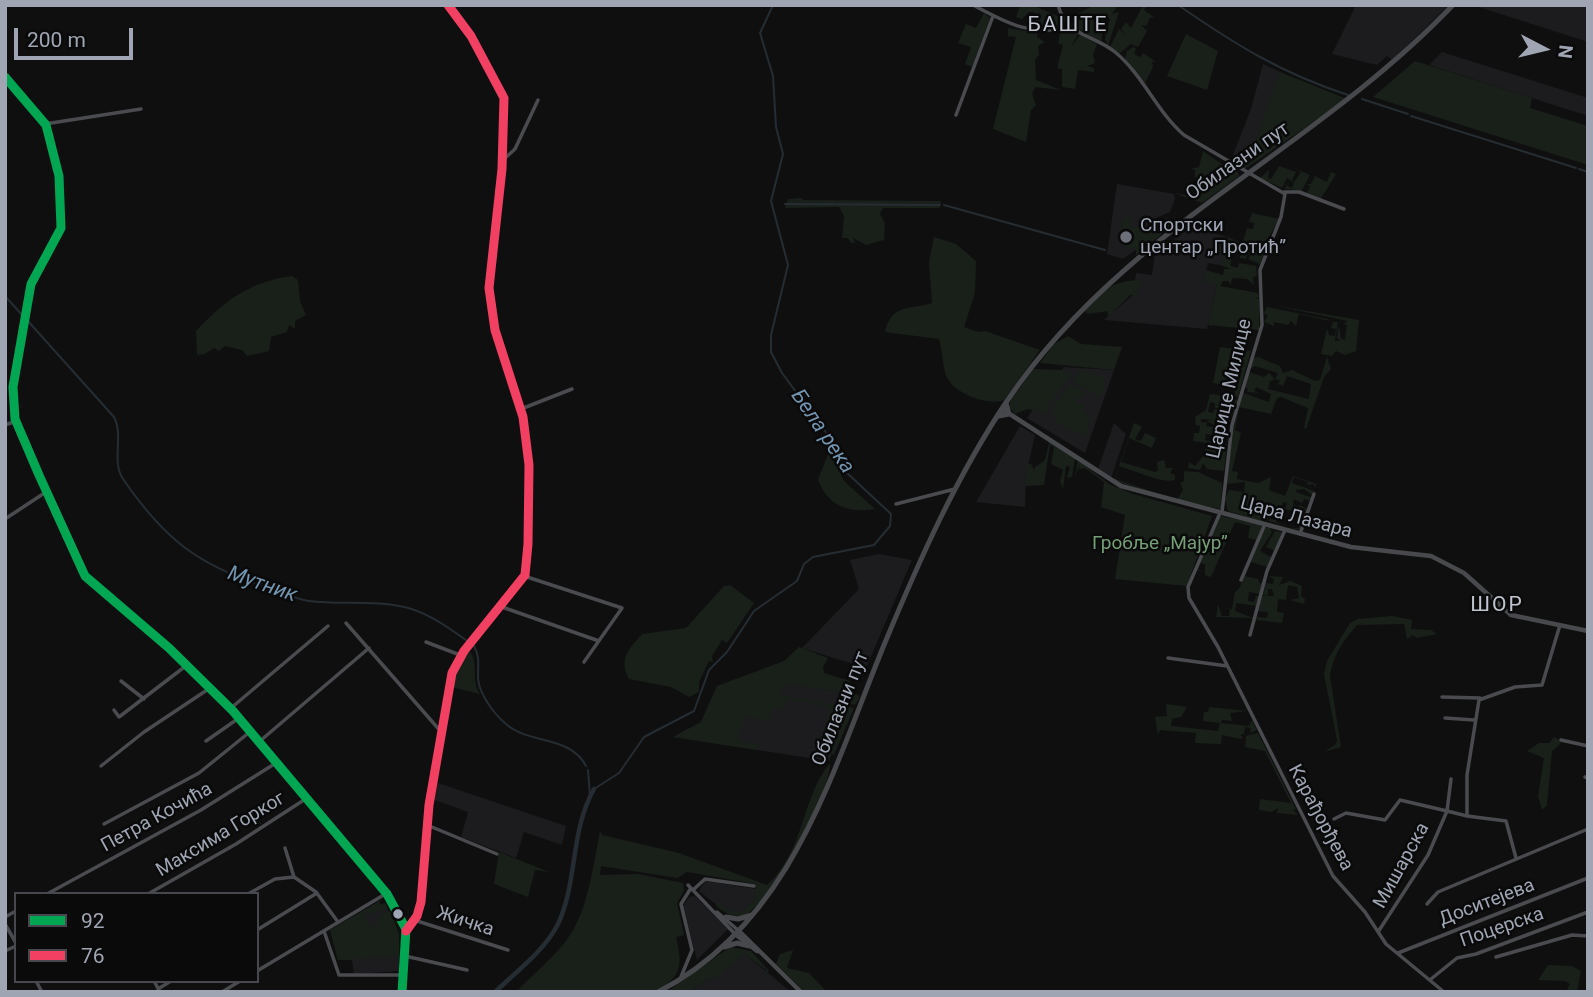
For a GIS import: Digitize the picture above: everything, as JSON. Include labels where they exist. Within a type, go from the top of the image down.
[{"type":"main road","name":"Обилазни пут","points":[[658,992],[679,980],[737,932],[755,914],[783,877],[805,836],[912,578],[955,489],[1006,403],[1065,327],[1115,276],[1184,220],[1367,86],[1453,5]]},
{"type":"main road","points":[[996,418],[1009,414],[1006,403]]},
{"type":"main road","points":[[726,917],[742,918],[755,914]]},
{"type":"main road","points":[[715,952],[733,944],[749,946]]},
{"type":"street","points":[[406,931],[421,902],[427,825],[448,688],[467,647],[524,576],[528,544],[529,465],[521,409],[495,330],[491,309],[492,253],[503,160],[505,113],[501,90],[471,36],[448,5]]},
{"type":"street","points":[[973,5],[1031,32],[1050,33],[1071,28]]},
{"type":"street","points":[[1058,5],[1071,28],[1115,52],[1180,131],[1249,174],[1284,192],[1298,192],[1345,209]]},
{"type":"street","points":[[956,115],[993,16]]},
{"type":"street","points":[[5,77],[45,124],[58,167],[62,223],[31,284],[13,387],[16,421],[46,492],[85,576],[187,665],[230,708],[387,893],[406,931],[402,992]]},
{"type":"street","points":[[503,160],[515,149],[538,100]]},
{"type":"street","points":[[45,124],[141,109]]},
{"type":"street","name":"Царице Милице","points":[[1221,513],[1232,425],[1262,325],[1260,270],[1286,201],[1284,192]]},
{"type":"street","points":[[521,409],[572,389]]},
{"type":"street","name":"Цара Лазара","points":[[1002,409],[1092,466],[1112,482],[1357,548],[1399,550],[1431,556],[1464,573],[1505,612],[1588,631]]},
{"type":"street","points":[[5,425],[16,421]]},
{"type":"street","points":[[896,503],[955,489]]},
{"type":"street","points":[[5,519],[46,492]]},
{"type":"street","points":[[1300,534],[1314,494]]},
{"type":"street","name":"Карађорђева","points":[[1221,513],[1188,593],[1333,876],[1397,954],[1444,992]]},
{"type":"street","points":[[1241,580],[1265,524]]},
{"type":"street","points":[[1250,635],[1267,571],[1284,530]]},
{"type":"street","points":[[524,576],[622,608],[584,662]]},
{"type":"street","points":[[501,607],[599,640]]},
{"type":"street","points":[[346,622],[443,734]]},
{"type":"street","points":[[1442,696],[1480,698],[1515,687],[1542,685],[1560,625]]},
{"type":"street","points":[[230,708],[328,626]]},
{"type":"street","points":[[426,642],[461,656]]},
{"type":"street","points":[[260,741],[369,648]]},
{"type":"street","points":[[1168,658],[1227,666]]},
{"type":"street","points":[[114,710],[120,717],[187,665]]},
{"type":"street","points":[[121,681],[144,699]]},
{"type":"street","points":[[101,766],[144,732],[210,688]]},
{"type":"street","points":[[1467,816],[1467,775],[1474,720],[1480,698]]},
{"type":"street","points":[[206,741],[239,718]]},
{"type":"street","points":[[1445,718],[1474,720]]},
{"type":"street","points":[[104,824],[199,773],[251,731]]},
{"type":"street","points":[[1561,740],[1588,746]]},
{"type":"street","name":"Петра Кочића","points":[[51,892],[201,810],[277,762]]},
{"type":"street","name":"Мишарска","points":[[1377,932],[1428,855],[1447,811],[1451,779]]},
{"type":"street","name":"Максима Горког","points":[[152,892],[246,839],[307,798]]},
{"type":"street","name":"Мишарска","points":[[1334,819],[1346,813],[1385,820],[1400,800],[1447,811]]},
{"type":"street","points":[[1447,811],[1506,821],[1516,858]]},
{"type":"street","points":[[427,825],[498,854]]},
{"type":"street","points":[[1427,904],[1438,892],[1588,829]]},
{"type":"street","points":[[285,848],[294,877],[317,893],[338,922]]},
{"type":"street","points":[[252,892],[275,879],[294,877]]},
{"type":"street","name":"Доситејева","points":[[1397,954],[1588,878]]},
{"type":"street","points":[[679,980],[692,950],[681,904],[691,888],[705,879],[754,886]]},
{"type":"street","points":[[691,888],[801,992]]},
{"type":"street","points":[[259,929],[317,893]]},
{"type":"street","points":[[259,970],[387,893]]},
{"type":"street","points":[[716,912],[726,917],[749,946],[758,951]]},
{"type":"street","name":"Поцерска","points":[[1431,979],[1462,956],[1476,954],[1588,912]]},
{"type":"street","name":"Жичка","points":[[414,920],[508,950]]},
{"type":"street","points":[[5,924],[14,940]]},
{"type":"street","points":[[324,931],[341,976],[404,975]]},
{"type":"street","points":[[1496,957],[1572,935],[1588,936]]},
{"type":"street","points":[[405,956],[467,970]]},
{"type":"shaded area","points":[[1356,5],[1449,5],[1392,60],[1387,56],[1377,65],[1332,54]]},
{"type":"shaded area","points":[[1588,5],[1588,42],[1476,6]]},
{"type":"shaded area","points":[[1442,52],[1588,98],[1588,116],[1429,65]]},
{"type":"shaded area","points":[[1263,64],[1280,72],[1266,118],[1244,167],[1231,160],[1251,109]]},
{"type":"shaded area","points":[[1117,184],[1174,194],[1175,199],[1170,212],[1149,221],[1148,229],[1140,228],[1137,249],[1123,259],[1107,254]]},
{"type":"shaded area","points":[[1192,226],[1230,238],[1228,248],[1233,249],[1230,267],[1208,263],[1203,281],[1217,283],[1207,329],[1104,320],[1133,295],[1136,273],[1152,275],[1155,254]]},
{"type":"shaded area","points":[[1064,367],[1114,370],[1085,453],[1027,418]]},
{"type":"shaded area","points":[[1114,423],[1126,434],[1111,478],[1098,469]]},
{"type":"shaded area","points":[[1020,426],[1035,435],[1026,475],[1025,507],[976,502]]},
{"type":"shaded area","points":[[879,554],[912,560],[866,668],[802,648],[859,589],[850,560]]},
{"type":"shaded area","points":[[749,678],[855,694],[829,761],[673,737],[701,722],[717,686]]},
{"type":"shaded area","points":[[435,782],[566,826],[562,845],[524,832],[516,858],[461,837],[468,812],[432,799]]},
{"type":"shaded area","points":[[705,881],[763,890],[739,915],[730,915],[699,891]]},
{"type":"shaded area","points":[[695,896],[728,929],[697,960],[683,906],[689,897]]},
{"type":"shaded area","points":[[383,899],[379,902],[381,905],[385,903],[399,934],[399,971],[354,974],[352,960],[338,960],[330,930]]},
{"type":"shaded area","points":[[745,954],[791,992],[688,992],[710,978]]},
{"type":"green space","points":[[1032,5],[1062,18],[1064,28],[1047,30],[1040,25],[1033,26],[1034,12],[1029,12],[1022,19],[1016,17],[1020,6]]},
{"type":"green space","points":[[1095,5],[1098,8],[1100,5],[1118,5],[1112,14],[1119,12],[1108,46],[1105,39],[1110,19],[1105,14],[1101,42],[1073,26],[1079,13]]},
{"type":"green space","points":[[1143,5],[1147,6],[1144,10],[1154,17],[1150,18],[1146,26],[1141,25],[1147,31],[1138,47],[1131,44],[1119,54],[1110,47],[1119,29],[1126,35],[1121,29],[1126,22],[1131,28]]},
{"type":"green space","points":[[984,13],[990,18],[972,67],[965,64],[971,47],[958,43],[966,24],[976,28]]},
{"type":"green space","points":[[1008,28],[1037,33],[1037,37],[1045,42],[1038,46],[1039,55],[1035,60],[1036,80],[1061,90],[1035,87],[1032,94],[1036,105],[1031,110],[1026,142],[993,129],[1016,37],[1008,36]]},
{"type":"green space","points":[[1070,29],[1078,34],[1071,47],[1080,35],[1097,44],[1093,55],[1095,63],[1087,66],[1094,68],[1094,72],[1078,70],[1075,89],[1062,87],[1062,69],[1057,68],[1063,45],[1058,43],[1060,34]]},
{"type":"green space","points":[[1186,34],[1218,51],[1207,90],[1167,76]]},
{"type":"green space","points":[[1136,48],[1134,54],[1141,57],[1143,53],[1156,62],[1152,62],[1153,67],[1145,83],[1125,59],[1127,51]]},
{"type":"green space","points":[[1415,61],[1532,98],[1530,108],[1588,126],[1588,165],[1373,97]]},
{"type":"green space","points":[[1280,72],[1347,99],[1245,169],[1239,166],[1244,167],[1251,155]]},
{"type":"green space","points":[[1203,151],[1226,167],[1237,170],[1239,176],[1202,203],[1174,193],[1197,197],[1195,186],[1198,178],[1195,177],[1195,170],[1190,169],[1199,167]]},
{"type":"green space","points":[[1279,166],[1296,172],[1292,180],[1294,182],[1301,172],[1294,168],[1310,175],[1302,190],[1307,193],[1310,186],[1306,184],[1311,184],[1315,176],[1327,182],[1331,172],[1336,174],[1320,200],[1298,190],[1285,189],[1287,182],[1287,186],[1292,188],[1294,183],[1287,178],[1282,188],[1260,178],[1269,170],[1268,178],[1271,179]]},
{"type":"green space","points":[[788,199],[941,201],[940,208],[883,208],[880,214],[885,223],[884,240],[866,245],[853,238],[855,243],[851,243],[848,238],[842,238],[844,216],[839,207],[785,208]]},
{"type":"green space","points":[[1252,213],[1279,219],[1268,239],[1271,240],[1260,264],[1248,259],[1257,245],[1250,243],[1246,259],[1240,258],[1241,251],[1245,251],[1241,248],[1247,228],[1253,229],[1254,223],[1249,222]]},
{"type":"green space","points":[[1123,217],[1131,218],[1130,226],[1158,231],[1167,226],[1165,217],[1177,222],[1136,255],[1136,249],[1126,247],[1127,241],[1120,240]]},
{"type":"green space","points":[[934,237],[956,244],[976,261],[975,293],[964,327],[978,332],[985,331],[1040,350],[1004,400],[990,402],[967,395],[954,386],[945,372],[939,339],[885,332],[892,316],[897,312],[932,303],[929,262]]},
{"type":"green space","points":[[1230,238],[1239,242],[1233,250],[1230,266],[1238,268],[1239,263],[1256,266],[1257,276],[1253,277],[1254,285],[1247,279],[1232,278],[1231,285],[1228,281],[1223,281],[1220,286],[1258,293],[1259,297],[1255,298],[1259,299],[1259,330],[1208,325],[1217,284],[1203,282],[1206,270],[1223,275],[1224,269],[1231,269],[1220,265],[1222,260],[1226,261]]},
{"type":"green space","points":[[292,276],[298,280],[300,301],[306,315],[295,321],[295,329],[289,325],[287,332],[271,337],[269,351],[247,356],[242,350],[225,346],[219,351],[214,348],[205,354],[197,355],[196,331],[217,311],[250,288]]},
{"type":"green space","points":[[1140,280],[1141,288],[1138,288],[1137,295],[1130,295],[1108,317],[1108,311],[1087,314],[1085,310],[1097,297],[1115,284]]},
{"type":"green space","points":[[1272,305],[1359,320],[1356,351],[1345,355],[1336,351],[1332,356],[1321,354],[1327,329],[1329,335],[1335,336],[1336,329],[1331,328],[1333,322],[1338,322],[1335,341],[1340,341],[1337,338],[1339,325],[1341,339],[1350,340],[1345,339],[1347,325],[1343,324],[1348,321]]},
{"type":"green space","points":[[1267,307],[1327,319],[1330,321],[1299,314],[1296,326],[1291,321],[1288,325],[1274,322],[1274,326],[1264,322],[1268,316],[1264,313]]},
{"type":"green space","points":[[1068,336],[1081,344],[1122,347],[1114,370],[1040,363],[1053,345]]},
{"type":"green space","points":[[1220,347],[1251,351],[1238,397],[1234,396],[1236,387],[1213,383]]},
{"type":"green space","points":[[1258,357],[1280,366],[1283,373],[1292,370],[1315,381],[1320,380],[1327,357],[1331,369],[1324,377],[1306,429],[1308,408],[1281,397],[1277,398],[1271,414],[1239,407],[1243,393],[1269,402],[1271,394],[1256,387],[1254,391],[1260,393],[1247,392],[1245,387],[1249,372],[1264,377],[1269,373],[1275,379],[1278,373],[1255,366],[1250,369],[1253,358]],"holes":[[[1287,376],[1311,384],[1309,399],[1268,389],[1270,381],[1276,379],[1280,381],[1278,384],[1283,386]]]},
{"type":"green space","points":[[1033,369],[1062,370],[1072,374],[1048,406],[1048,413],[1028,409],[1015,414],[1010,408],[1010,402]]},
{"type":"green space","points":[[1083,371],[1103,377],[1105,383],[1100,397],[1072,382],[1078,373]]},
{"type":"green space","points":[[1070,383],[1087,393],[1076,399],[1077,403],[1084,404],[1084,412],[1093,419],[1089,421],[1085,437],[1059,424],[1052,415],[1054,406]]},
{"type":"green space","points":[[1210,394],[1224,396],[1225,405],[1232,405],[1233,398],[1237,400],[1234,410],[1215,408],[1215,403],[1210,402],[1208,412],[1213,413],[1214,409],[1233,412],[1228,426],[1225,421],[1215,420],[1214,425],[1207,421],[1213,420],[1201,419],[1201,422],[1207,423],[1206,426],[1227,429],[1227,434],[1220,433],[1223,429],[1213,428],[1215,435],[1206,434],[1205,440],[1227,445],[1224,471],[1207,469],[1203,463],[1200,470],[1188,468],[1189,462],[1195,466],[1205,454],[1206,443],[1193,441],[1194,433],[1199,433],[1200,426],[1196,425],[1195,417],[1206,410]]},
{"type":"green space","points":[[1239,409],[1235,430],[1241,433],[1232,471],[1238,472],[1237,479],[1258,483],[1271,477],[1269,490],[1285,496],[1293,476],[1316,484],[1314,488],[1314,484],[1307,485],[1308,482],[1294,477],[1292,483],[1314,491],[1313,496],[1304,489],[1296,490],[1313,498],[1309,508],[1310,501],[1304,499],[1302,503],[1294,499],[1293,505],[1300,505],[1308,510],[1300,530],[1292,528],[1299,528],[1302,521],[1297,519],[1306,511],[1295,507],[1292,511],[1285,509],[1287,503],[1283,502],[1276,522],[1285,526],[1269,521],[1271,514],[1271,519],[1276,520],[1280,510],[1271,509],[1267,521],[1257,522],[1262,527],[1257,540],[1248,538],[1250,526],[1235,522],[1211,577],[1205,575],[1205,564],[1201,563],[1198,569],[1202,572],[1197,570],[1205,551],[1212,553],[1216,544],[1223,545],[1211,537],[1220,516],[1247,521],[1245,516],[1228,511],[1225,499],[1229,490],[1244,492],[1245,482],[1226,484],[1234,426]]},
{"type":"green space","points":[[1134,423],[1142,427],[1135,439],[1141,441],[1145,433],[1156,438],[1152,448],[1129,438],[1121,462],[1155,472],[1158,470],[1157,462],[1164,460],[1166,468],[1173,468],[1170,473],[1175,475],[1175,480],[1156,479],[1119,466],[1115,479],[1177,500],[1183,490],[1180,483],[1184,481],[1184,471],[1198,472],[1222,483],[1221,509],[1163,498],[1114,480]]},
{"type":"green space","points":[[1052,442],[1075,458],[1072,477],[1067,478],[1070,467],[1066,466],[1063,489],[1060,481],[1063,470],[1051,464],[1054,447],[1050,445],[1044,485],[1025,486],[1027,464],[1031,464],[1035,472],[1034,468],[1045,460],[1049,443]]},
{"type":"green space","points":[[828,454],[831,454],[844,481],[875,509],[848,509],[827,496],[818,480]]},
{"type":"green space","name":"Гробље „Мајур”","points":[[1078,460],[1109,484],[1133,494],[1212,516],[1187,586],[1115,579],[1125,515],[1101,507],[1104,482],[1085,468],[1079,469],[1080,463],[1075,477]]},
{"type":"green space","points":[[1264,528],[1270,528],[1272,532],[1260,551],[1271,557],[1274,550],[1266,547],[1275,531],[1282,532],[1267,567],[1251,562],[1245,576],[1258,579],[1260,584],[1263,580],[1260,594],[1249,592],[1248,601],[1254,602],[1256,596],[1259,596],[1256,606],[1236,603],[1235,611],[1253,618],[1216,617],[1218,604],[1222,616],[1229,616],[1230,609],[1221,607],[1232,609],[1235,592],[1239,589]]},
{"type":"green space","points":[[1268,576],[1283,577],[1279,585],[1290,581],[1302,586],[1304,604],[1290,600],[1299,598],[1297,587],[1288,585],[1286,600],[1278,599],[1277,612],[1284,613],[1282,623],[1256,620],[1257,617],[1267,618],[1268,612],[1258,611],[1262,596],[1268,596],[1263,595],[1266,583],[1273,584],[1274,579]],"holes":[[[1268,589],[1272,589],[1274,596],[1268,596]]]},
{"type":"green space","points":[[730,585],[754,603],[727,643],[722,640],[712,656],[713,662],[709,661],[699,682],[699,692],[689,697],[671,687],[629,679],[625,666],[626,655],[642,634],[686,628],[724,586]]},
{"type":"green space","points":[[1392,616],[1412,620],[1411,629],[1431,630],[1437,634],[1417,638],[1413,635],[1407,639],[1404,624],[1357,625],[1339,649],[1330,676],[1341,747],[1324,752],[1336,744],[1337,740],[1324,674],[1327,661],[1350,623],[1358,619]]},
{"type":"green space","points":[[799,647],[828,658],[823,667],[824,673],[850,681],[849,691],[860,696],[855,705],[851,704],[854,694],[785,684],[779,695],[854,708],[834,755],[828,752],[838,732],[820,731],[826,729],[829,707],[787,699],[784,710],[774,708],[768,721],[745,716],[737,740],[759,745],[757,750],[673,737],[701,722],[717,686],[784,661]]},
{"type":"green space","points":[[468,649],[474,659],[477,689],[480,694],[451,687],[458,666]]},
{"type":"green space","points":[[1166,704],[1187,707],[1181,717],[1172,719],[1171,726],[1218,731],[1220,723],[1203,721],[1204,712],[1208,712],[1209,707],[1248,711],[1230,713],[1232,721],[1222,720],[1221,723],[1249,726],[1252,720],[1257,730],[1250,733],[1251,728],[1245,727],[1244,734],[1240,734],[1243,738],[1241,739],[1222,735],[1221,744],[1195,743],[1196,733],[1160,730],[1158,735],[1155,717],[1167,716]]},
{"type":"green space","points":[[1258,733],[1296,809],[1293,810],[1298,815],[1277,813],[1278,808],[1272,812],[1259,810],[1260,799],[1291,803],[1265,751],[1245,747],[1246,736]]},
{"type":"green space","points":[[1554,737],[1561,741],[1552,751],[1547,805],[1542,810],[1538,796],[1544,758],[1527,751],[1539,743],[1549,743]]},
{"type":"green space","points":[[830,763],[821,796],[797,846],[768,892],[744,915],[728,914],[715,905],[722,901],[720,904],[729,912],[731,910],[741,913],[756,897],[756,884],[687,872],[677,878],[601,866],[600,875],[638,874],[683,883],[684,891],[677,903],[684,935],[676,937],[678,970],[663,987],[654,992],[516,992],[566,941],[580,916],[589,888],[600,831],[602,835],[679,853],[767,885],[789,857],[813,792]]},
{"type":"green space","points":[[499,852],[549,872],[535,870],[528,897],[494,884]]},
{"type":"green space","points":[[383,899],[379,902],[381,905],[385,903],[388,908],[364,916],[369,927],[379,924],[378,916],[390,911],[399,934],[399,956],[338,960],[330,930]]},
{"type":"green space","points":[[730,947],[751,951],[769,971],[765,973],[766,970],[745,954],[721,973],[723,977],[710,978],[688,992],[667,992]]},
{"type":"green space","points":[[793,950],[787,968],[809,973],[827,992],[805,992],[776,964],[780,954]]},
{"type":"green space","points":[[1548,965],[1572,966],[1581,971],[1577,992],[1566,992],[1570,984],[1565,981],[1538,980]]},
{"type":"waterway","name":"Бела река","points":[[594,789],[619,773],[644,737],[694,711],[709,670],[727,652],[754,611],[797,581],[804,564],[813,557],[874,545],[890,526],[891,514],[846,472],[833,442],[782,373],[771,352],[771,335],[788,265],[771,201],[783,154],[776,127],[773,76],[760,33],[773,5]]},
{"type":"waterway","points":[[1178,5],[1260,57],[1301,77],[1348,95]]},
{"type":"waterway","points":[[1362,99],[1408,114]]},
{"type":"waterway","points":[[1411,116],[1576,168]]},
{"type":"waterway","points":[[1579,169],[1588,172]]},
{"type":"waterway","points":[[785,204],[940,205]]},
{"type":"waterway","points":[[944,205],[1105,250]]},
{"type":"waterway","name":"Мутник","points":[[5,296],[23,316]]},
{"type":"waterway","name":"Мутник","points":[[27,320],[114,417],[118,432],[118,464],[123,479],[154,519],[185,548],[222,570],[299,599],[388,604],[429,616],[474,646],[478,657],[481,691],[501,720],[516,731],[570,749],[586,766]]},
{"type":"waterway","name":"Мутник","points":[[588,770],[590,796]]},
{"type":"waterway","points":[[495,992],[538,952],[558,924],[569,891],[581,822],[594,789]]},
{"type":"transit line","name":"76","points":[[406,931],[417,916],[421,902],[429,805],[452,673],[464,651],[525,575],[528,544],[529,465],[523,417],[495,330],[489,288],[502,169],[504,98],[471,36],[448,5]]},
{"type":"transit line","name":"92","points":[[5,77],[46,125],[59,176],[61,228],[31,284],[13,387],[15,419],[39,475],[85,576],[169,648],[233,711],[387,894],[406,929],[402,992]]},
{"type":"place","name":"Спортски центар „Протић”","points":[[1126,237]]},
{"type":"district","name":"БАШТЕ","points":[[1068,26]]},
{"type":"district","name":"ШОР","points":[[1497,606]]}]
